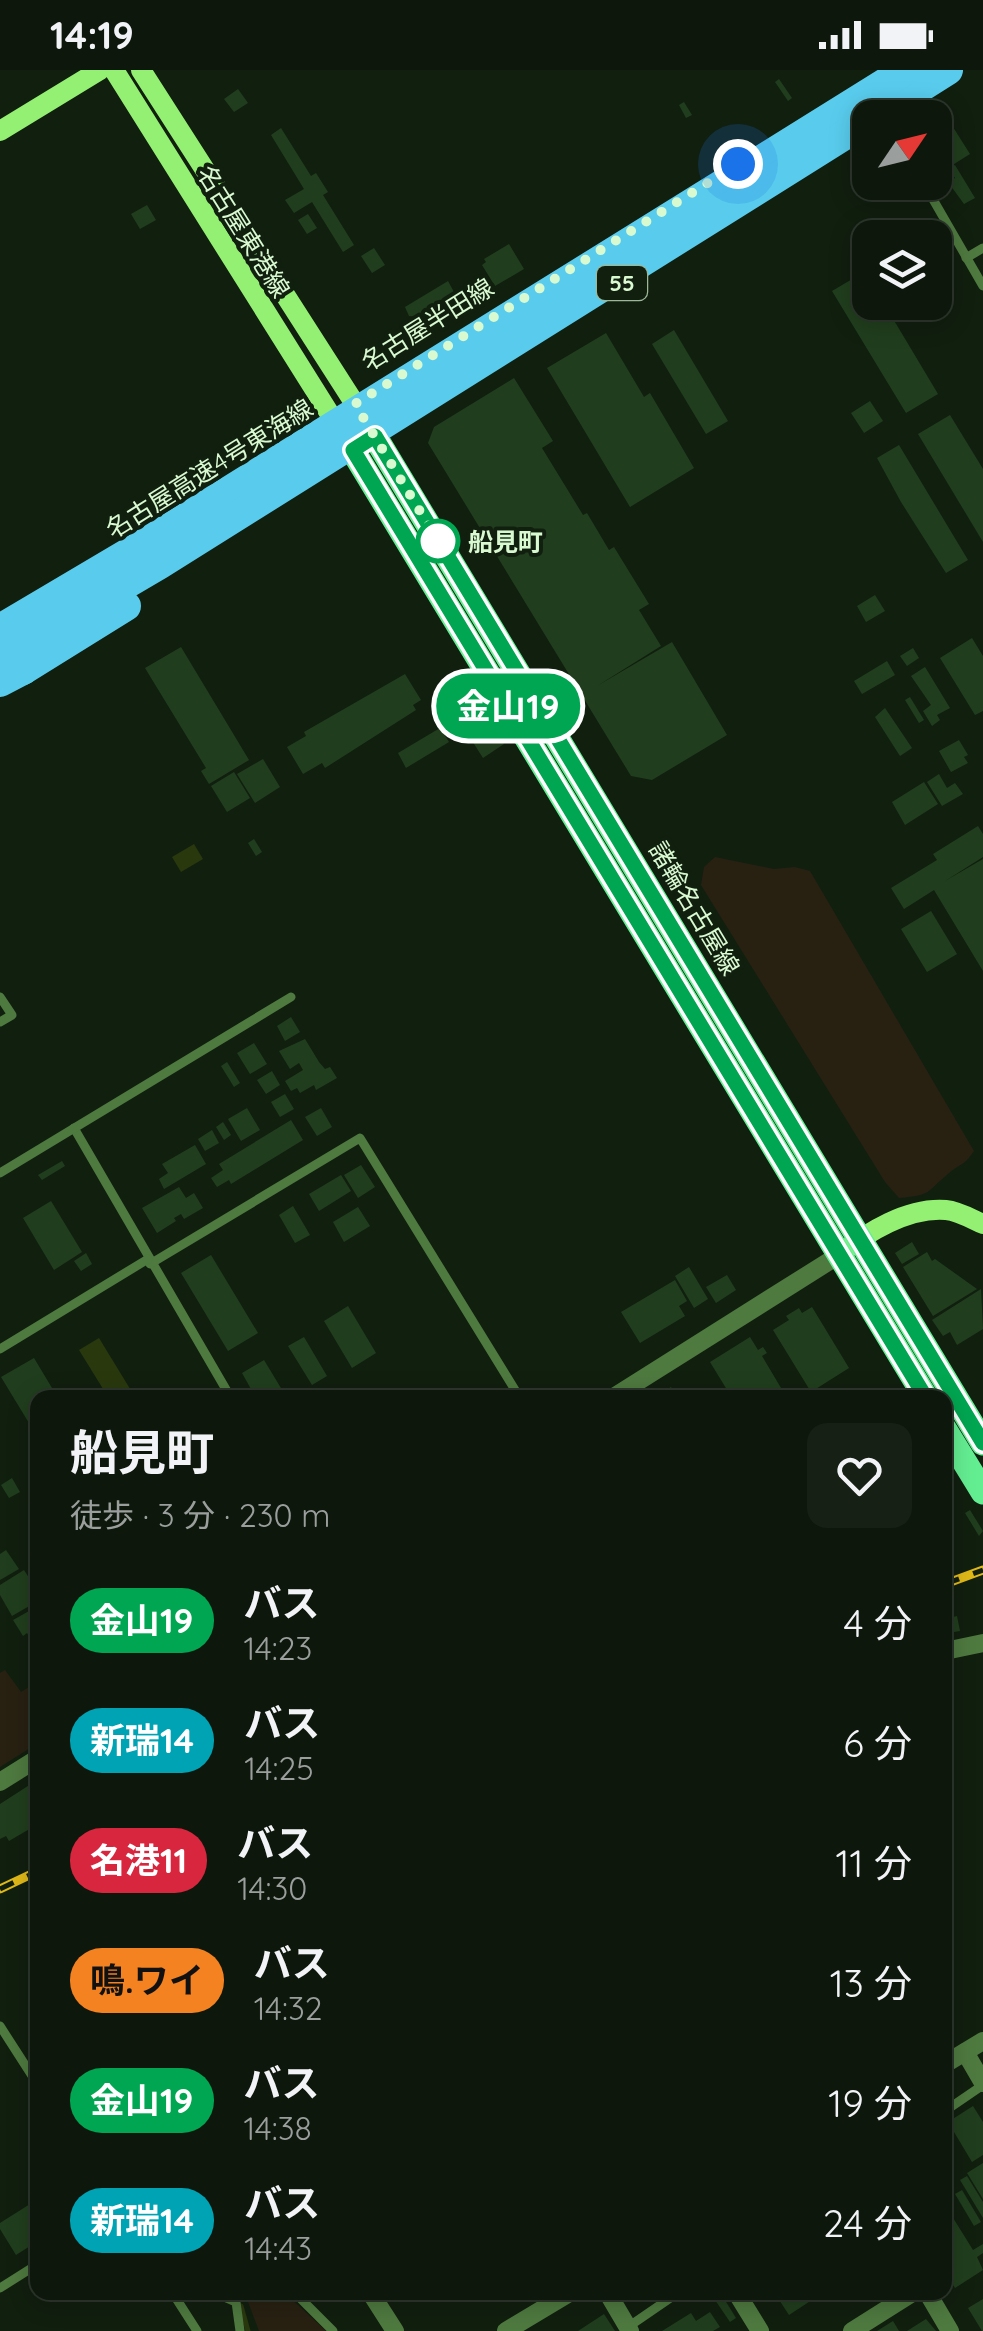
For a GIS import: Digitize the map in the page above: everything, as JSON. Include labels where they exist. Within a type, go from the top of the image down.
[{"type":"highway","name":"名古屋高速4号東海線","points":[[0,628],[146,542],[906,70]]},
{"type":"highway","points":[[900,100],[948,70]]},
{"type":"highway","points":[[0,658],[370,438],[852,130]]},
{"type":"highway","points":[[0,682],[123,608],[370,438]]},
{"type":"highway","points":[[0,617],[146,542]]},
{"type":"main road","points":[[0,130],[100,70]]},
{"type":"main road","name":"名古屋東港線","points":[[114,70],[344,412]]},
{"type":"main road","name":"名古屋東港線","points":[[141,70],[344,412]]},
{"type":"main road","points":[[917,100],[965,70]]},
{"type":"main road","points":[[871,74],[881,100]]},
{"type":"main road","name":"名古屋半田線","points":[[0,628],[871,74]]},
{"type":"main road","name":"55","points":[[370,438],[852,140]]},
{"type":"main road","points":[[344,412],[370,438],[849,1247],[922,1390]]},
{"type":"main road","points":[[849,1247],[902,1218],[947,1210],[983,1224]]},
{"type":"main road","points":[[849,1247],[947,1390]]},
{"type":"main road","points":[[952,1397],[983,1442]]},
{"type":"main road","points":[[952,1441],[983,1492]]},
{"type":"street","points":[[625,1390],[849,1247]]},
{"type":"street","points":[[952,1649],[983,1642]]},
{"type":"street","points":[[0,1782],[30,1763]]},
{"type":"street","points":[[952,2060],[983,2041]]},
{"type":"street","points":[[964,2052],[983,2084]]},
{"type":"street","points":[[375,2300],[394,2331]]},
{"type":"street","points":[[506,2331],[557,2300]]},
{"type":"street","points":[[613,2300],[629,2329]]},
{"type":"street","points":[[741,2300],[760,2331]]},
{"type":"street","points":[[852,2331],[901,2300]]},
{"type":"street","points":[[932,2300],[950,2331]]},
{"type":"lane","points":[[934,200],[983,286]]},
{"type":"lane","points":[[966,258],[983,248]]},
{"type":"lane","points":[[0,996],[12,1015],[0,1022]]},
{"type":"lane","points":[[0,1173],[292,997]]},
{"type":"lane","points":[[74,1128],[226,1390]]},
{"type":"lane","points":[[0,1349],[360,1138],[515,1390]]},
{"type":"lane","points":[[0,2026],[30,2073]]},
{"type":"lane","points":[[952,2105],[983,2084]]},
{"type":"lane","points":[[0,2288],[30,2269]]},
{"type":"lane","points":[[177,2300],[197,2331]]},
{"type":"lane","points":[[238,2300],[240,2331]]},
{"type":"lane","points":[[302,2300],[334,2331]]},
{"type":"lane","points":[[629,2329],[668,2300]]},
{"type":"shaded area","points":[[194,844],[203,859],[181,872],[172,857]]},
{"type":"shaded area","points":[[715,857],[774,869],[795,867],[810,871],[974,1151],[928,1192],[899,1198],[885,1182],[701,885],[704,867]]},
{"type":"shaded area","points":[[99,1338],[131,1390],[104,1390],[79,1350]]},
{"type":"shaded area","points":[[5,1670],[21,1692],[30,1686],[30,1748],[0,1767],[0,1673]]},
{"type":"shaded area","points":[[293,2300],[326,2331],[259,2331],[248,2302]]},
{"type":"building","points":[[779,79],[792,98],[788,101],[775,82]]},
{"type":"building","points":[[238,89],[248,103],[234,112],[224,99]]},
{"type":"building","points":[[684,102],[692,115],[686,118],[679,105]]},
{"type":"building","points":[[952,126],[970,154],[952,165]]},
{"type":"building","points":[[281,128],[311,176],[316,173],[328,192],[323,195],[354,245],[343,252],[312,202],[294,213],[285,200],[304,189],[271,135]]},
{"type":"building","points":[[955,165],[975,198],[964,204],[952,188]]},
{"type":"building","points":[[147,205],[156,220],[140,229],[131,214]]},
{"type":"building","points":[[308,214],[317,228],[307,234],[298,220]]},
{"type":"building","points":[[509,244],[524,269],[495,286],[482,265],[484,259]]},
{"type":"building","points":[[374,248],[385,265],[372,273],[361,256]]},
{"type":"building","points":[[852,279],[852,320],[894,320],[938,394],[906,413],[832,291]]},
{"type":"building","points":[[448,281],[455,294],[419,317],[409,316],[405,307]]},
{"type":"building","points":[[674,330],[728,421],[706,434],[652,344]]},
{"type":"building","points":[[606,333],[644,397],[650,393],[694,468],[630,507],[547,368]]},
{"type":"building","points":[[514,378],[553,441],[542,448],[583,515],[587,513],[609,550],[614,547],[649,604],[639,610],[661,646],[597,686],[672,642],[727,735],[652,780],[631,776],[428,443],[434,427]]},
{"type":"building","points":[[870,401],[883,421],[864,433],[851,413]]},
{"type":"building","points":[[950,415],[983,469],[983,542],[918,434]]},
{"type":"building","points":[[899,445],[968,560],[946,573],[877,458]]},
{"type":"building","points":[[875,595],[885,611],[866,622],[857,606]]},
{"type":"building","points":[[972,638],[983,656],[983,711],[975,715],[940,658]]},
{"type":"building","points":[[181,647],[249,760],[209,784],[201,771],[206,768],[145,668]]},
{"type":"building","points":[[913,648],[919,658],[907,666],[900,656]]},
{"type":"building","points":[[887,661],[895,675],[862,694],[854,681]]},
{"type":"building","points":[[925,667],[950,708],[937,715],[940,720],[932,726],[923,711],[931,705],[911,676]]},
{"type":"building","points":[[405,674],[421,700],[413,705],[416,710],[325,768],[322,763],[303,774],[287,747],[306,736],[304,732]]},
{"type":"building","points":[[910,697],[924,720],[919,723],[905,700]]},
{"type":"building","points":[[468,706],[479,724],[454,740],[448,737],[440,724]]},
{"type":"building","points":[[885,708],[912,748],[900,756],[875,717]]},
{"type":"building","points":[[440,728],[449,742],[406,768],[398,753]]},
{"type":"building","points":[[482,728],[488,738],[497,732],[504,744],[483,758],[469,736]]},
{"type":"building","points":[[959,740],[968,763],[951,772],[939,751]]},
{"type":"building","points":[[263,759],[280,787],[255,803],[237,774]]},
{"type":"building","points":[[234,772],[250,798],[227,812],[211,786]]},
{"type":"building","points":[[939,774],[947,788],[955,783],[963,794],[942,806],[927,782]]},
{"type":"building","points":[[924,782],[938,804],[905,825],[892,802]]},
{"type":"building","points":[[978,826],[983,834],[983,857],[945,881],[983,859],[983,971],[934,890],[904,909],[891,888],[937,860],[933,854]]},
{"type":"building","points":[[254,839],[262,852],[256,856],[248,843]]},
{"type":"building","points":[[931,911],[957,954],[927,972],[901,929]]},
{"type":"building","points":[[291,1017],[300,1032],[285,1041],[277,1026]]},
{"type":"building","points":[[305,1039],[319,1062],[325,1069],[330,1067],[337,1078],[316,1090],[314,1085],[300,1093],[297,1088],[291,1091],[285,1081],[303,1070],[299,1063],[290,1069],[279,1051]]},
{"type":"building","points":[[254,1043],[267,1064],[250,1074],[237,1053]]},
{"type":"building","points":[[227,1062],[240,1083],[234,1087],[221,1066]]},
{"type":"building","points":[[272,1071],[280,1085],[266,1094],[257,1080]]},
{"type":"building","points":[[285,1094],[294,1109],[280,1117],[271,1102]]},
{"type":"building","points":[[247,1108],[260,1130],[241,1141],[228,1119]]},
{"type":"building","points":[[321,1108],[332,1127],[317,1136],[305,1117]]},
{"type":"building","points":[[291,1120],[303,1140],[231,1184],[229,1180],[217,1187],[211,1178],[223,1170],[219,1164]]},
{"type":"building","points":[[223,1122],[231,1135],[224,1140],[216,1127]]},
{"type":"building","points":[[212,1130],[219,1143],[205,1151],[198,1139]]},
{"type":"building","points":[[195,1145],[206,1164],[164,1189],[159,1179],[168,1173],[162,1164]]},
{"type":"building","points":[[62,1161],[65,1166],[42,1180],[38,1175]]},
{"type":"building","points":[[361,1165],[375,1187],[358,1198],[344,1175]]},
{"type":"building","points":[[341,1175],[351,1191],[319,1211],[309,1194]]},
{"type":"building","points":[[179,1187],[186,1198],[194,1193],[203,1208],[184,1219],[181,1214],[157,1233],[142,1208]]},
{"type":"building","points":[[51,1201],[82,1252],[54,1270],[23,1218]]},
{"type":"building","points":[[293,1206],[310,1235],[295,1243],[279,1215]]},
{"type":"building","points":[[358,1207],[370,1226],[344,1242],[333,1222]]},
{"type":"building","points":[[912,1242],[919,1254],[902,1264],[895,1253]]},
{"type":"building","points":[[927,1252],[932,1261],[935,1259],[977,1289],[933,1316],[903,1267]]},
{"type":"building","points":[[86,1253],[92,1264],[81,1271],[74,1261]]},
{"type":"building","points":[[211,1255],[258,1333],[228,1351],[181,1273]]},
{"type":"building","points":[[689,1267],[708,1299],[694,1308],[675,1276]]},
{"type":"building","points":[[727,1275],[736,1290],[716,1303],[706,1287]]},
{"type":"building","points":[[675,1280],[687,1301],[679,1306],[685,1316],[640,1343],[621,1312]]},
{"type":"building","points":[[981,1289],[983,1329],[957,1345],[950,1332],[943,1336],[932,1320]]},
{"type":"building","points":[[348,1306],[376,1353],[352,1368],[324,1321]]},
{"type":"building","points":[[812,1307],[849,1368],[814,1390],[810,1390],[773,1330],[799,1308],[802,1313]]},
{"type":"building","points":[[304,1337],[327,1376],[312,1385],[288,1346]]},
{"type":"building","points":[[750,1337],[758,1350],[763,1347],[767,1353],[762,1356],[782,1390],[727,1390],[710,1362]]},
{"type":"building","points":[[34,1358],[53,1390],[30,1390],[30,1425],[1,1377]]},
{"type":"building","points":[[264,1360],[282,1390],[252,1390],[242,1373]]},
{"type":"building","points":[[12,1478],[20,1492],[9,1498],[1,1485]]},
{"type":"building","points":[[970,1510],[983,1531],[979,1536],[965,1513]]},
{"type":"building","points":[[6,1550],[19,1569],[0,1580],[0,1554]]},
{"type":"building","points":[[24,1570],[30,1579],[30,1606],[12,1616],[0,1595],[0,1585]]},
{"type":"building","points":[[30,1610],[30,1638],[27,1633],[23,1636],[13,1620]]},
{"type":"building","points":[[957,1616],[960,1631],[952,1632],[952,1617]]},
{"type":"building","points":[[30,1785],[30,1829],[9,1841],[6,1836],[0,1839],[0,1804]]},
{"type":"building","points":[[973,2106],[983,2122],[983,2155],[972,2162],[952,2129],[952,2119]]},
{"type":"building","points":[[983,2163],[983,2199],[967,2173]]},
{"type":"building","points":[[967,2176],[983,2202],[983,2218],[960,2180]]},
{"type":"building","points":[[962,2190],[981,2222],[974,2226],[955,2194]]},
{"type":"building","points":[[30,2204],[30,2246],[16,2255],[0,2223]]},
{"type":"building","points":[[952,2216],[973,2250],[983,2244],[983,2253],[977,2257],[983,2270],[955,2288]]},
{"type":"building","points":[[983,2299],[983,2331],[982,2331],[968,2308]]},
{"type":"building","points":[[715,2300],[725,2300],[736,2318],[730,2322]]},
{"type":"building","points":[[779,2300],[812,2300],[789,2315]]},
{"type":"building","points":[[710,2312],[720,2327],[713,2331],[662,2331],[691,2313],[696,2321]]},
{"type":"building","points":[[604,2314],[615,2331],[578,2331]]},
{"type":"building","points":[[926,2319],[936,2331],[907,2331]]},
{"type":"building","points":[[893,2321],[899,2331],[877,2331]]},
{"type":"waterway","points":[[241,2306],[248,2331]]},
{"type":"railway","points":[[952,1581],[983,1570]]},
{"type":"railway","points":[[0,1889],[30,1875]]},
{"type":"bus line","name":"金山19","points":[[921,1390],[353,450],[375,436],[951,1390]]},
{"type":"bus line","name":"金山19","points":[[952,1392],[983,1443]]},
{"type":"place","name":"船見町","points":[[438,541]]},
{"type":"route","points":[[438,541],[355,404],[738,164]]}]
